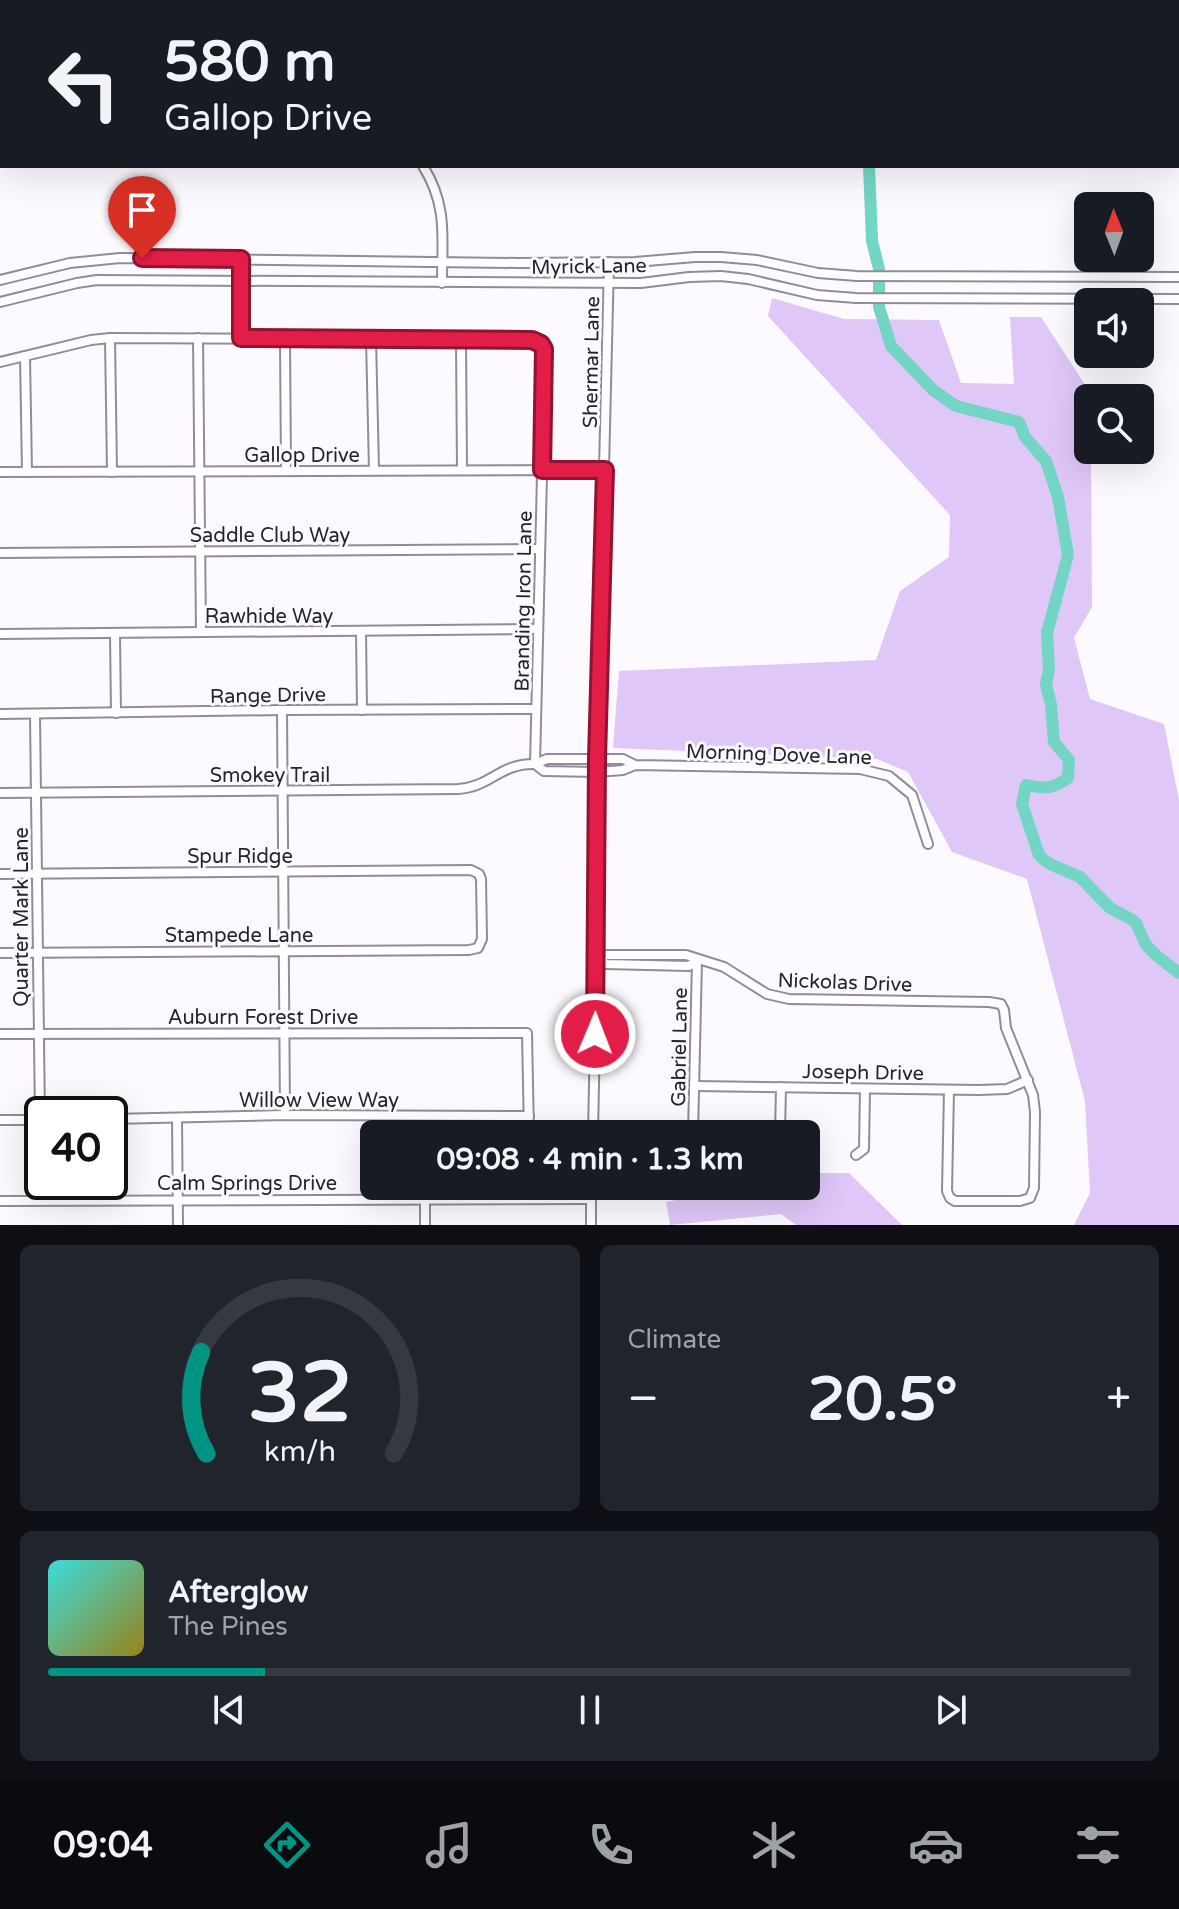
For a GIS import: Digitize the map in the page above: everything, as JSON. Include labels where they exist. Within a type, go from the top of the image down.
[{"type":"street","points":[[424,168],[433,182],[440,206],[442,283]]},
{"type":"street","name":"Myrick Lane","points":[[0,280],[70,263],[102,259],[609,262],[721,257],[757,260],[818,273],[857,276],[1179,277]]},
{"type":"street","points":[[241,259],[241,338]]},
{"type":"street","name":"Shermar Lane","points":[[593,1120],[599,959],[597,759],[609,262]]},
{"type":"street","name":"Myrick Lane","points":[[0,302],[88,281],[641,283],[721,276],[817,295],[856,298],[1179,299]]},
{"type":"street","points":[[110,338],[112,472]]},
{"type":"street","points":[[0,362],[110,338],[461,340],[462,470]]},
{"type":"street","points":[[198,338],[201,632]]},
{"type":"street","points":[[285,339],[286,471]]},
{"type":"street","points":[[371,339],[374,470]]},
{"type":"street","name":"Branding Iron Lane","points":[[461,340],[532,340],[541,344],[545,352],[535,764]]},
{"type":"street","points":[[25,356],[27,472]]},
{"type":"street","name":"Gallop Drive","points":[[0,472],[605,470]]},
{"type":"street","name":"Saddle Club Way","points":[[0,553],[540,549]]},
{"type":"street","name":"Rawhide Way","points":[[0,634],[538,629]]},
{"type":"street","points":[[361,631],[362,710]]},
{"type":"street","points":[[115,633],[116,713]]},
{"type":"street","name":"Range Drive","points":[[0,714],[536,709]]},
{"type":"street","points":[[282,710],[285,1115]]},
{"type":"street","name":"Quarter Mark Lane","points":[[35,714],[40,1096]]},
{"type":"street","name":"Smokey Trail","points":[[0,793],[466,789],[510,767],[547,759],[597,759]]},
{"type":"street","name":"Morning Dove Lane","points":[[597,759],[623,759],[635,765]]},
{"type":"street","name":"Smokey Trail","points":[[535,764],[544,771],[597,772]]},
{"type":"street","name":"Morning Dove Lane","points":[[597,772],[623,770],[635,765],[860,769],[889,776],[912,795],[928,844]]},
{"type":"street","name":"Spur Ridge","points":[[0,874],[471,870],[479,874],[482,884],[482,939],[478,948]]},
{"type":"street","name":"Stampede Lane","points":[[0,953],[478,948]]},
{"type":"street","name":"Nickolas Drive","points":[[599,959],[605,964],[689,966],[697,960],[724,967],[767,994],[789,999],[1001,1004],[1006,1028],[1028,1080]]},
{"type":"street","name":"Gabriel Lane","points":[[694,1120],[697,960]]},
{"type":"street","name":"Auburn Forest Drive","points":[[0,1034],[527,1033],[529,1116]]},
{"type":"street","points":[[949,1090],[947,1191],[950,1198],[955,1201],[1020,1201],[1030,1198],[1034,1188],[1035,1112],[1028,1080]]},
{"type":"street","name":"Joseph Drive","points":[[695,1086],[1007,1089],[1028,1080]]},
{"type":"street","points":[[780,1120],[781,1087]]},
{"type":"street","points":[[856,1155],[864,1149],[865,1089]]},
{"type":"street","name":"Willow View Way","points":[[128,1119],[285,1115],[529,1116]]},
{"type":"street","points":[[177,1119],[178,1225]]},
{"type":"street","points":[[0,1120],[24,1120]]},
{"type":"street","name":"Calm Springs Drive","points":[[0,1201],[360,1199]]},
{"type":"street","points":[[425,1200],[425,1225]]},
{"type":"street","points":[[591,1200],[591,1225]]},
{"type":"shaded area","points":[[772,298],[844,319],[939,320],[961,383],[1014,384],[1010,317],[1041,317],[1085,384],[1074,384],[1074,464],[1091,464],[1092,607],[1074,638],[1090,699],[1164,724],[1179,800],[1179,1225],[1074,1225],[1090,1193],[1085,1101],[1027,879],[952,852],[908,772],[877,759],[613,748],[619,671],[876,660],[900,591],[949,557],[950,515],[768,316]]},
{"type":"shaded area","points":[[820,1173],[849,1173],[902,1225],[796,1225],[781,1214],[670,1225],[666,1202],[820,1200]]},
{"type":"waterway","points":[[869,168],[872,241],[879,269],[879,307],[891,346],[933,390],[956,406],[1019,422],[1025,437],[1046,461],[1058,497],[1068,555],[1047,633],[1049,670],[1046,684],[1054,742],[1069,760],[1068,778],[1062,782],[1048,787],[1026,785],[1022,804],[1039,855],[1050,864],[1080,877],[1110,908],[1136,923],[1146,945],[1179,973]]},
{"type":"route","points":[[142,258],[241,259],[241,338],[532,340],[544,349],[542,470],[605,470],[597,759],[595,1034]]}]
